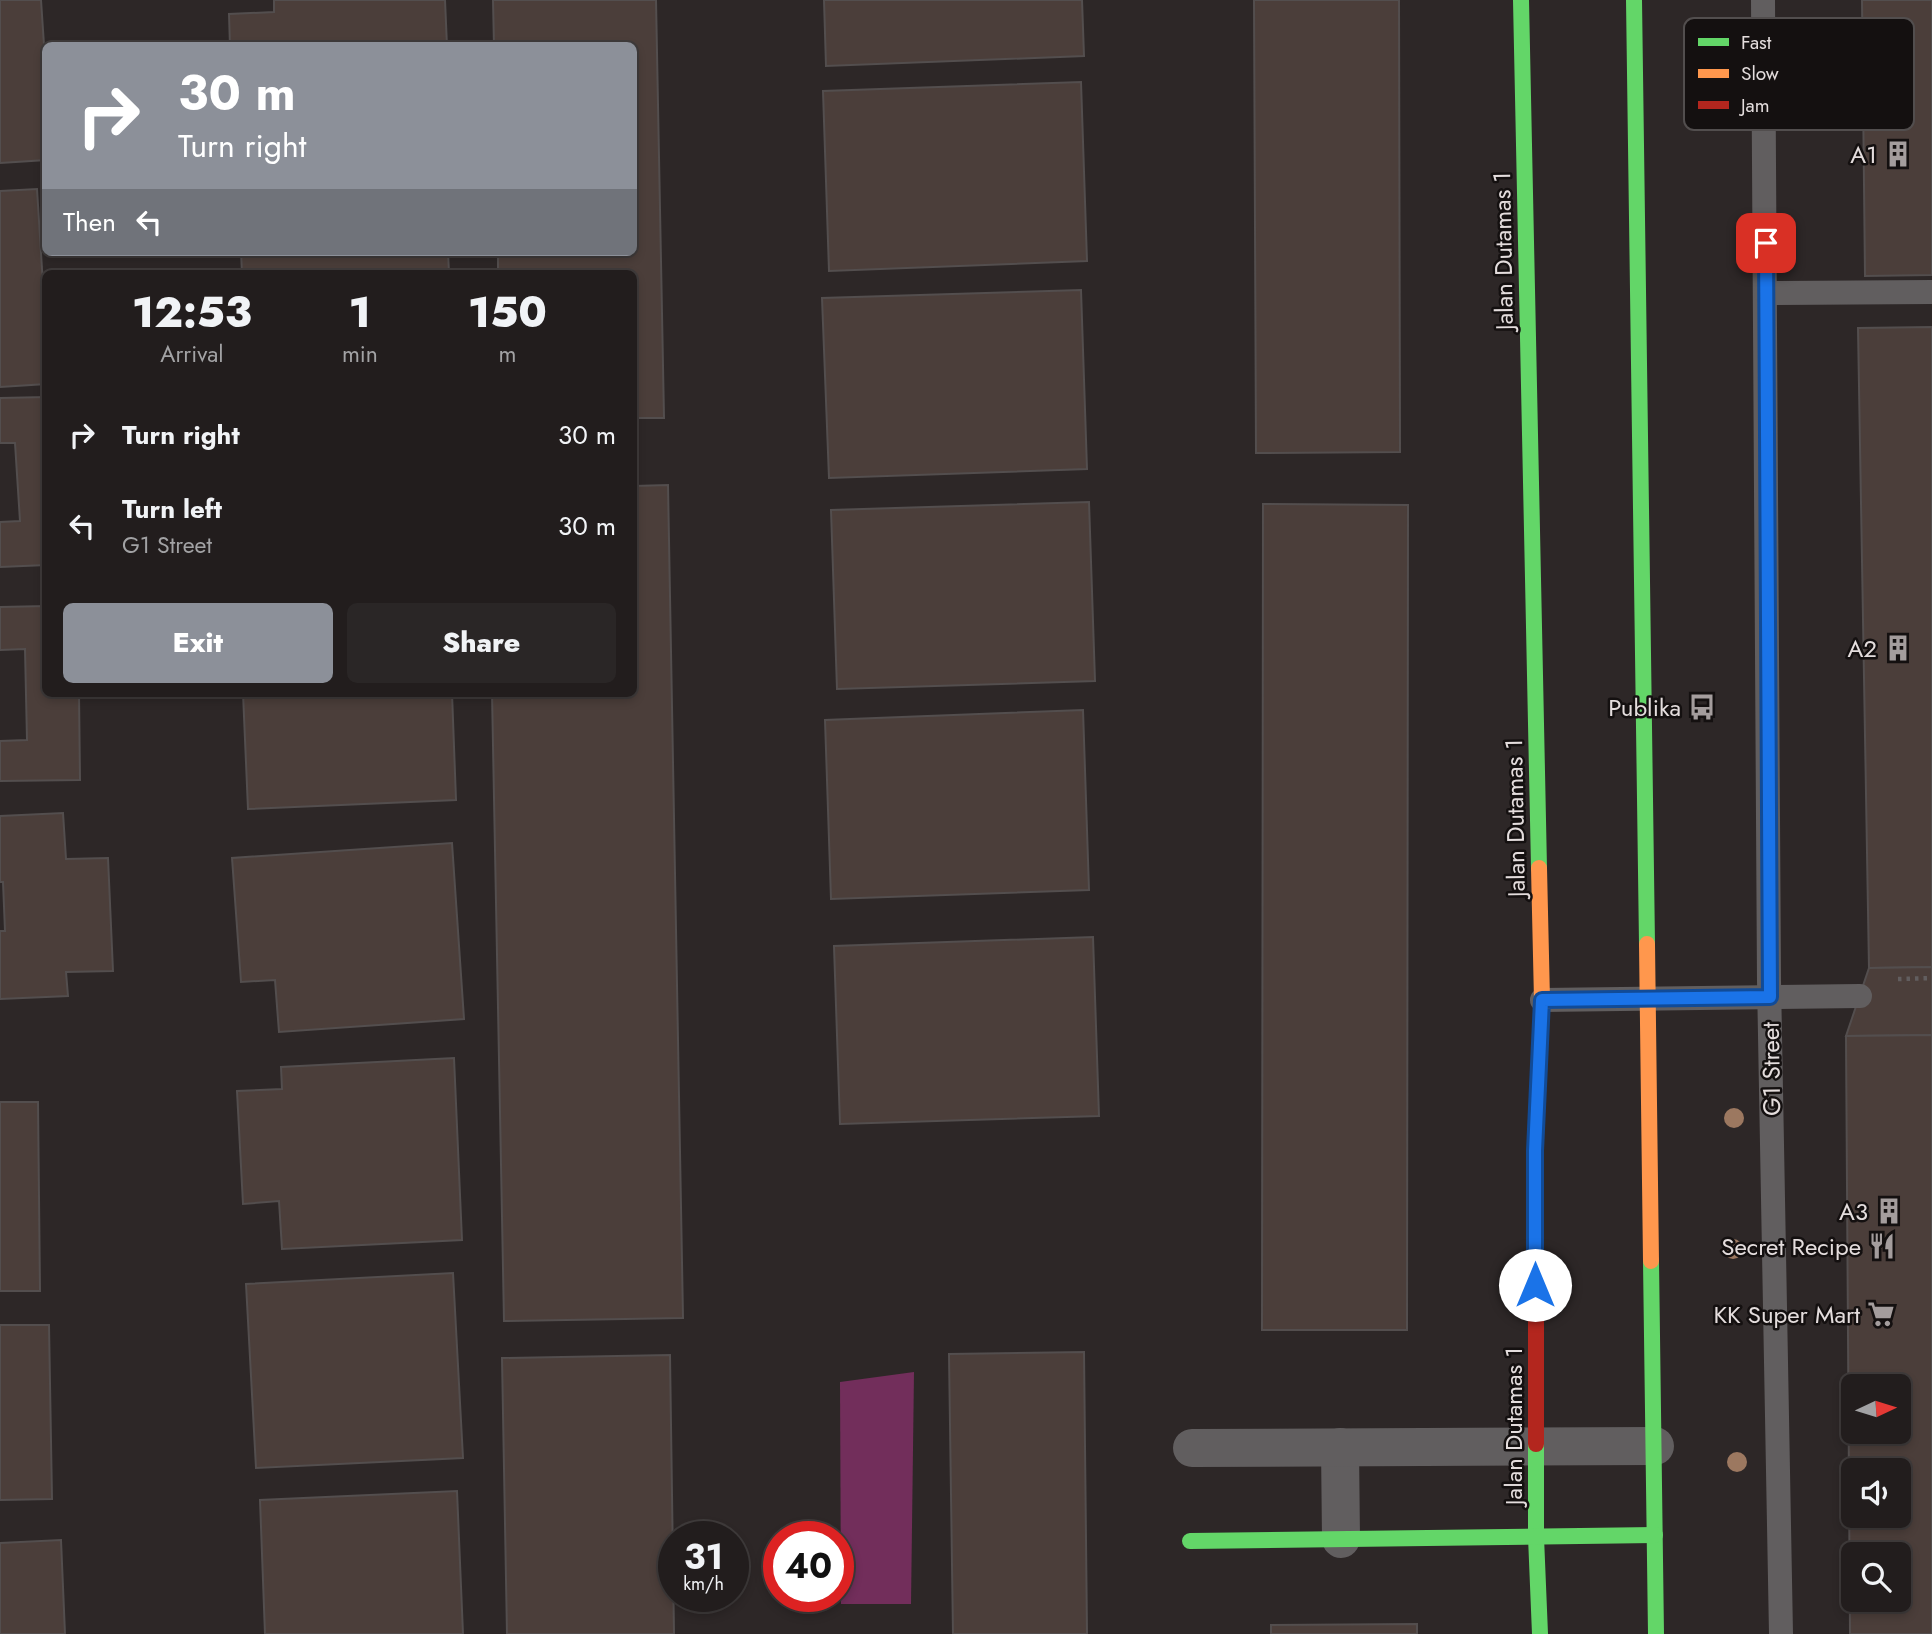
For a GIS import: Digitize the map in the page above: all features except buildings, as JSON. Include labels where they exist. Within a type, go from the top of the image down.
[{"type":"street","name":"Jalan Dutamas 1","points":[[1521,0],[1542,1000],[1535,1151],[1536,1537],[1540,1634]]},
{"type":"street","points":[[1634,0],[1656,1634]]},
{"type":"street","points":[[1192,1448],[1655,1446]]},
{"type":"street","points":[[1340,1447],[1341,1539]]},
{"type":"street","points":[[1190,1541],[1656,1535]]},
{"type":"lane","name":"G1 Street","points":[[1763,0],[1763,18]]},
{"type":"lane","name":"G1 Street","points":[[1764,130],[1770,997],[1781,1634]]},
{"type":"lane","points":[[1766,293],[1932,292]]},
{"type":"lane","points":[[1542,1000],[1860,996]]},
{"type":"path","points":[[1890,979],[1932,978]]},
{"type":"shaded area","points":[[914,1372],[911,1604],[854,1604],[854,1521],[841,1521],[840,1382]]},
{"type":"traffic: fast","points":[[1521,0],[1539,868]]},
{"type":"traffic: fast","points":[[1634,0],[1647,944]]},
{"type":"traffic: fast","points":[[1651,1261],[1656,1634]]},
{"type":"traffic: fast","points":[[1536,1444],[1540,1634]]},
{"type":"traffic: fast","points":[[1190,1541],[1655,1535]]},
{"type":"traffic: slow","points":[[1536,1126],[1542,1000],[1539,868]]},
{"type":"traffic: slow","points":[[1647,944],[1651,1261]]},
{"type":"traffic: jam","points":[[1536,1126],[1536,1444]]},
{"type":"place","name":"A1","points":[[1898,154]]},
{"type":"place","name":"A2","points":[[1898,648]]},
{"type":"place","name":"Publika","points":[[1702,707]]},
{"type":"place","name":"A3","points":[[1889,1211]]},
{"type":"place","name":"Secret Recipe","points":[[1882,1246]]},
{"type":"place","name":"KK Super Mart","points":[[1881,1314]]},
{"type":"route","points":[[1535,1285],[1535,1151],[1542,1000],[1770,997],[1766,243]]}]
